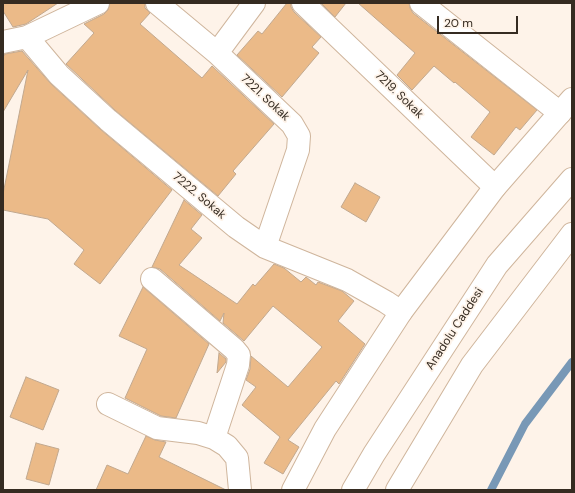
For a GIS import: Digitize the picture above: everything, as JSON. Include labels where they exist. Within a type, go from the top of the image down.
[{"type":"main road","points":[[3,42],[27,37],[98,3]]},
{"type":"main road","name":"7221. Sokak","points":[[158,3],[217,53],[292,124],[299,136],[298,150],[265,248]]},
{"type":"main road","points":[[217,53],[254,3]]},
{"type":"main road","name":"7219. Sokak","points":[[303,3],[495,187]]},
{"type":"main road","points":[[293,490],[325,429],[400,312],[495,187],[566,106],[421,3]]},
{"type":"main road","name":"7222. Sokak","points":[[27,37],[59,75],[108,120],[236,227],[265,248],[347,280],[386,302],[400,312]]},
{"type":"main road","name":"Anadolu Caddesi","points":[[352,490],[497,265],[572,179]]},
{"type":"main road","points":[[397,490],[472,365],[572,234]]},
{"type":"main road","points":[[152,279],[234,348],[238,355],[238,365],[214,438]]},
{"type":"main road","points":[[108,404],[157,428],[198,433],[214,438],[227,446],[237,458],[240,490]]},
{"type":"building","points":[[3,3],[58,3],[26,24],[13,27],[3,11]]},
{"type":"building","points":[[110,3],[145,3],[145,8],[150,13],[140,24],[202,78],[212,66],[274,124],[233,171],[236,174],[218,196],[116,111],[66,64],[94,33],[84,24],[104,14],[108,10]]},
{"type":"building","points":[[287,3],[291,3],[291,7],[294,12],[321,37],[312,47],[319,53],[282,97],[237,55],[258,31],[262,34]]},
{"type":"building","points":[[321,3],[346,3],[335,17]]},
{"type":"building","points":[[358,3],[409,3],[413,13],[537,110],[520,130],[516,127],[494,155],[471,137],[490,112],[434,66],[412,90],[397,75],[415,53]]},
{"type":"building","points":[[22,51],[51,84],[100,129],[172,190],[100,284],[74,264],[84,250],[48,219],[3,210],[3,194],[28,70],[3,112],[3,57],[5,54]]},
{"type":"building","points":[[355,183],[380,197],[366,222],[341,207]]},
{"type":"building","points":[[184,200],[202,215],[191,229],[202,238],[179,265],[237,304],[253,284],[255,286],[274,264],[284,268],[301,282],[306,277],[316,285],[318,282],[342,291],[354,301],[338,321],[365,344],[339,384],[336,381],[288,440],[299,447],[283,474],[264,463],[280,437],[242,405],[256,387],[246,380],[250,369],[251,356],[288,387],[322,347],[273,306],[244,341],[223,323],[224,313],[220,321],[160,269],[152,267]]},
{"type":"building","points":[[143,287],[209,344],[176,418],[161,416],[125,398],[147,349],[119,336]]},
{"type":"building","points":[[219,353],[226,359],[226,362],[217,373]]},
{"type":"building","points":[[26,377],[59,390],[43,430],[10,417]]},
{"type":"building","points":[[146,436],[155,440],[166,442],[159,457],[226,490],[96,490],[107,465],[128,474]]},
{"type":"building","points":[[36,443],[59,449],[49,485],[26,479]]},
{"type":"waterway","points":[[491,490],[525,424],[572,362]]}]
